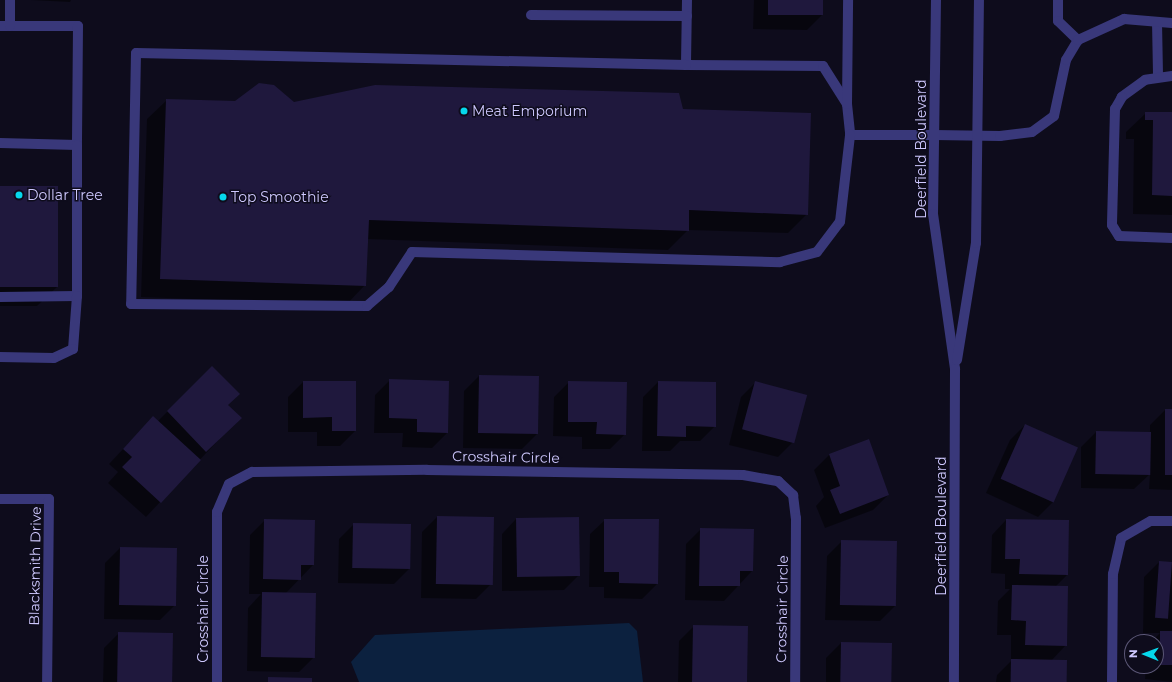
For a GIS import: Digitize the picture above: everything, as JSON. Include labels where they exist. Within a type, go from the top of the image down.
[{"type":"street","points":[[0,357],[54,358],[73,349],[77,296],[78,26],[5,26],[10,0]]},
{"type":"street","points":[[686,65],[687,0]]},
{"type":"street","points":[[847,104],[823,66],[686,65],[136,53],[131,304],[367,306],[389,287],[412,252],[780,262],[817,252],[840,222],[850,135],[847,104],[848,0]]},
{"type":"street","name":"Deerfield Boulevard","points":[[936,0],[932,214],[955,369],[954,682]]},
{"type":"street","name":"Deerfield Boulevard","points":[[955,369],[976,243],[979,136],[978,0]]},
{"type":"street","points":[[1058,0],[1058,22],[1078,40]]},
{"type":"street","points":[[531,15],[687,16]]},
{"type":"street","points":[[850,135],[979,136],[1032,132],[1054,116],[1066,60],[1078,40],[1124,19],[1172,23]]},
{"type":"street","points":[[1157,22],[1158,76]]},
{"type":"street","points":[[1172,76],[1158,76],[1131,89],[1115,109],[1112,225],[1119,236],[1172,238]]},
{"type":"street","points":[[0,144],[77,145]]},
{"type":"street","points":[[0,297],[77,296]]},
{"type":"street","name":"Crosshair Circle","points":[[217,682],[217,512],[229,484],[252,472],[427,470],[743,475],[778,481],[793,495],[796,518],[795,682]]},
{"type":"street","name":"Blacksmith Drive","points":[[0,499],[49,500],[47,682]]},
{"type":"street","points":[[1112,682],[1113,574],[1121,538],[1151,521],[1172,521]]},
{"type":"water","points":[[629,623],[637,631],[643,682],[359,682],[351,662],[375,635]]},
{"type":"building","points":[[768,0],[823,0],[823,15],[768,15]]},
{"type":"building","points":[[259,83],[274,85],[294,102],[375,85],[679,93],[683,109],[811,113],[808,215],[689,210],[689,231],[369,220],[366,286],[160,279],[166,99],[235,101]]},
{"type":"building","points":[[1145,112],[1172,112],[1172,196],[1152,195],[1153,120],[1145,120]]},
{"type":"building","points":[[0,186],[58,186],[58,287],[0,287]]},
{"type":"building","points":[[212,366],[240,394],[228,405],[242,418],[206,452],[167,411]]},
{"type":"building","points":[[479,375],[539,376],[538,434],[478,433]]},
{"type":"building","points":[[389,379],[449,381],[448,433],[417,432],[417,419],[389,418]]},
{"type":"building","points":[[303,381],[356,381],[356,431],[332,431],[332,417],[303,418]]},
{"type":"building","points":[[568,381],[627,382],[626,435],[596,434],[597,422],[568,422]]},
{"type":"building","points":[[658,381],[716,382],[716,427],[686,426],[686,437],[657,436]]},
{"type":"building","points":[[755,381],[807,395],[794,443],[742,429]]},
{"type":"building","points":[[1165,409],[1172,409],[1172,475],[1165,475]]},
{"type":"building","points":[[153,416],[201,460],[161,503],[122,467],[132,457],[123,449]]},
{"type":"building","points":[[1025,424],[1078,448],[1054,502],[1001,479]]},
{"type":"building","points":[[1096,431],[1151,432],[1150,475],[1095,474]]},
{"type":"building","points":[[869,439],[889,495],[840,514],[830,490],[840,486],[829,454]]},
{"type":"building","points":[[437,516],[494,517],[493,585],[436,584]]},
{"type":"building","points":[[579,517],[580,576],[517,577],[516,518]]},
{"type":"building","points":[[264,519],[315,520],[314,565],[301,565],[301,580],[263,579]]},
{"type":"building","points":[[604,519],[659,519],[658,584],[619,583],[619,572],[604,572]]},
{"type":"building","points":[[1006,519],[1069,520],[1068,575],[1019,574],[1020,559],[1005,559]]},
{"type":"building","points":[[353,523],[411,524],[410,569],[352,568]]},
{"type":"building","points":[[700,528],[754,529],[753,571],[740,571],[740,586],[699,586]]},
{"type":"building","points":[[841,540],[897,541],[896,606],[840,605]]},
{"type":"building","points":[[120,547],[177,548],[176,606],[119,605]]},
{"type":"building","points":[[1159,561],[1172,562],[1168,619],[1155,618]]},
{"type":"building","points":[[1012,585],[1068,586],[1067,646],[1025,645],[1026,621],[1011,620]]},
{"type":"building","points":[[262,592],[316,593],[315,658],[261,657]]},
{"type":"building","points":[[693,625],[748,626],[747,682],[692,682]]},
{"type":"building","points":[[1160,631],[1172,631],[1172,665],[1164,665],[1164,634],[1160,634]]},
{"type":"building","points":[[118,632],[173,633],[172,682],[117,682]]},
{"type":"building","points":[[841,642],[892,643],[891,682],[840,682]]},
{"type":"building","points":[[1011,659],[1067,660],[1067,682],[1011,682]]},
{"type":"building","points":[[268,677],[312,678],[312,682],[268,682]]},
{"type":"place","name":"Meat Emporium","points":[[464,111]]},
{"type":"place","name":"Dollar Tree","points":[[19,195]]},
{"type":"place","name":"Top Smoothie","points":[[223,197]]}]
